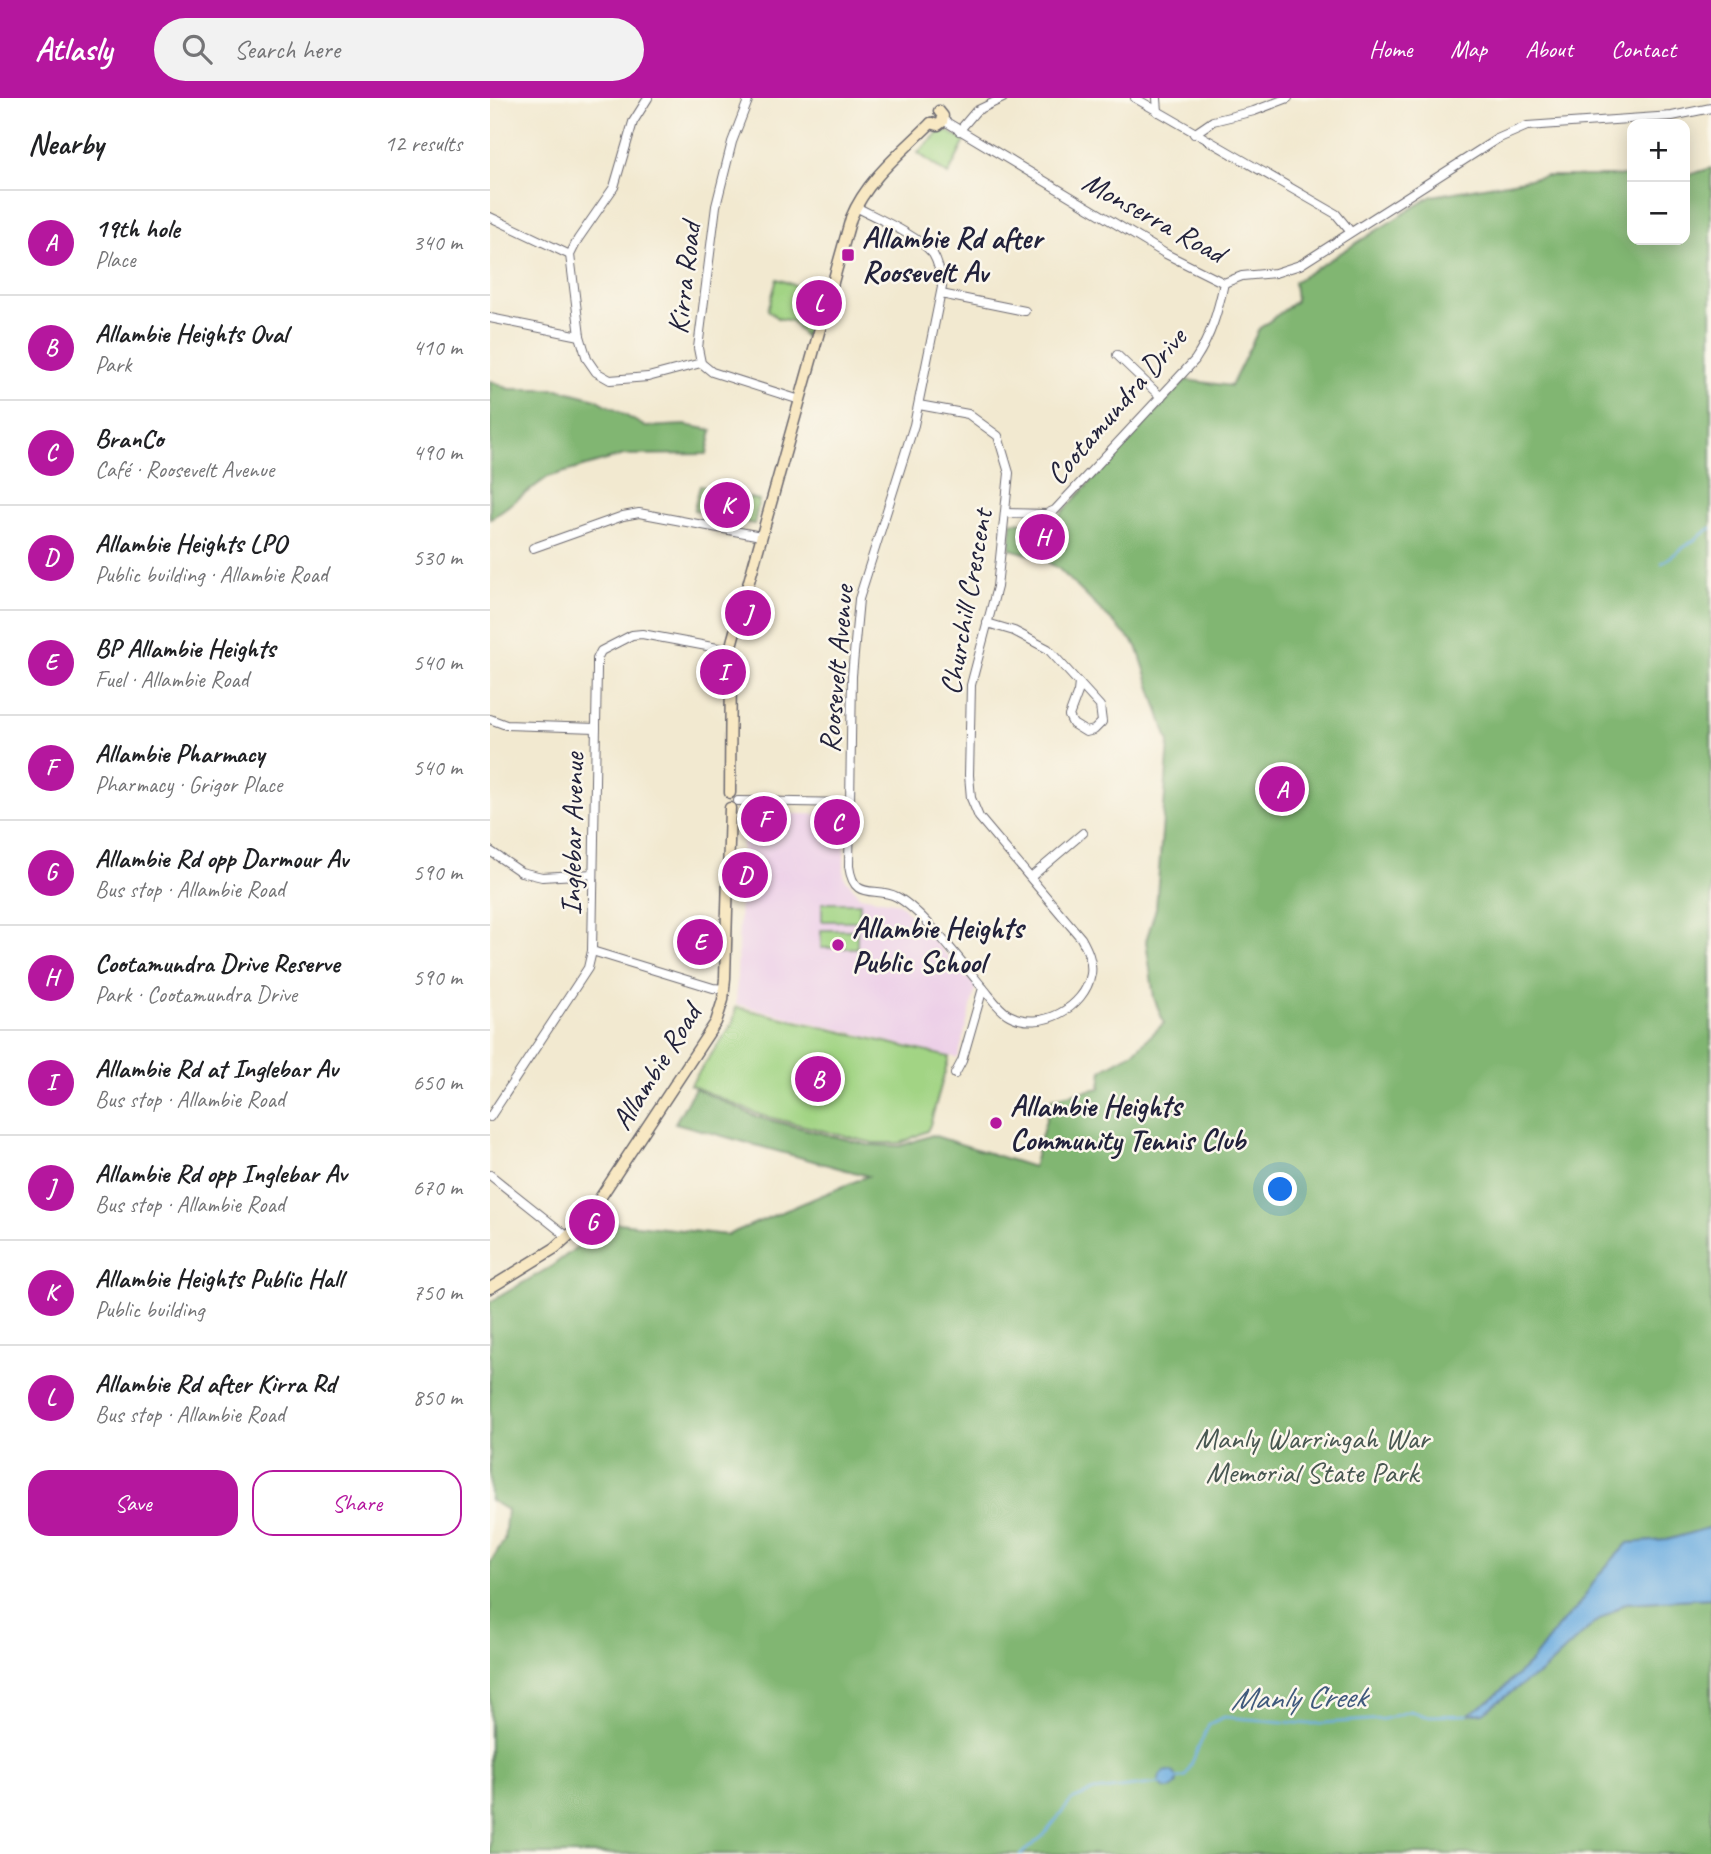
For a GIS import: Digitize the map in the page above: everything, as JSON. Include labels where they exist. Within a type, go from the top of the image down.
[{"type":"main road","points":[[941,116],[945,98]]},
{"type":"main road","name":"Allambie Road","points":[[490,1288],[542,1257],[568,1237],[596,1206],[704,1043],[721,1010],[725,989],[732,801],[729,649],[856,207],[874,180],[931,122],[938,125],[941,116]]},
{"type":"street","points":[[648,98],[633,122],[614,187],[570,255],[580,336],[587,359],[596,372],[610,380],[648,377],[701,363]]},
{"type":"street","name":"Kirra Road","points":[[749,98],[732,142],[716,206],[698,348],[701,363],[712,372],[800,400]]},
{"type":"street","points":[[959,131],[976,111],[1003,98]]},
{"type":"street","points":[[1135,98],[1336,214],[1350,231]]},
{"type":"street","points":[[1157,98],[1158,112]]},
{"type":"street","points":[[1194,134],[1213,121],[1254,111],[1288,98]]},
{"type":"street","name":"Monserra Road","points":[[941,116],[959,131],[1166,254],[1224,283],[1242,276],[1275,272],[1300,265],[1517,128],[1672,116],[1711,108]]},
{"type":"street","name":"Roosevelt Avenue","points":[[856,207],[931,252],[939,269],[941,294],[919,405],[859,599],[852,676],[850,880],[859,888],[875,894],[887,893],[909,905],[983,988]]},
{"type":"street","points":[[490,217],[570,255]]},
{"type":"street","name":"Cootamundra Drive","points":[[1005,513],[1046,514],[1055,510],[1161,397],[1203,347],[1219,307],[1224,283]]},
{"type":"street","points":[[941,294],[1025,311]]},
{"type":"street","points":[[490,318],[580,336]]},
{"type":"street","points":[[1117,355],[1161,397]]},
{"type":"street","name":"Churchill Crescent","points":[[919,405],[968,414],[998,436],[1009,473],[997,587],[971,685],[971,798],[979,817],[1081,938],[1089,954],[1091,971],[1089,982],[1080,997],[1056,1016],[1027,1020],[1006,1014],[983,988]]},
{"type":"street","points":[[533,548],[623,516],[639,513],[761,536]]},
{"type":"street","points":[[986,623],[1014,631],[1048,649],[1100,706],[1102,722],[1094,730],[1086,732],[1073,724],[1069,716],[1079,683]]},
{"type":"street","name":"Inglebar Avenue","points":[[490,1116],[588,968],[592,951],[597,659],[601,651],[614,643],[642,634],[729,649]]},
{"type":"street","points":[[490,719],[506,725],[596,728]]},
{"type":"street","points":[[732,801],[850,803]]},
{"type":"street","points":[[1031,877],[1083,832]]},
{"type":"street","points":[[490,851],[521,872],[542,877],[593,874]]},
{"type":"street","points":[[592,951],[713,988],[725,989]]},
{"type":"street","points":[[955,1074],[962,1061],[983,988]]},
{"type":"street","points":[[490,1175],[568,1237]]},
{"type":"shaded area","name":"Allambie Heights Public School","points":[[743,813],[844,815],[844,877],[860,896],[899,903],[976,987],[958,1058],[736,1004]]},
{"type":"green space","points":[[947,131],[965,141],[948,175],[918,153],[938,133]]},
{"type":"green space","name":"Manly Warringah War Memorial State Park","points":[[1711,168],[1711,1527],[1667,1540],[1628,1543],[1600,1573],[1576,1609],[1558,1627],[1532,1661],[1492,1699],[1470,1714],[1483,1713],[1540,1674],[1592,1625],[1626,1603],[1711,1598],[1711,1854],[490,1854],[490,1563],[504,1540],[507,1510],[490,1500],[490,1302],[552,1266],[610,1222],[727,1235],[868,1176],[675,1123],[695,1088],[757,1117],[868,1145],[901,1146],[932,1135],[1033,1167],[1052,1098],[1100,1088],[1102,1070],[1134,1052],[1164,1023],[1154,998],[1146,941],[1156,908],[1169,743],[1137,646],[1059,569],[1039,557],[1010,549],[1012,522],[1041,524],[1058,517],[1186,380],[1231,386],[1259,329],[1296,301],[1294,282],[1432,196],[1546,176],[1627,176],[1627,245],[1690,245],[1690,174]]},
{"type":"green space","points":[[777,279],[817,293],[805,337],[792,321],[777,318],[768,310]]},
{"type":"green space","points":[[490,381],[509,389],[558,389],[596,399],[646,427],[685,425],[712,430],[707,454],[624,455],[548,477],[490,519]]},
{"type":"green space","points":[[700,486],[759,500],[754,524],[694,510]]},
{"type":"green space","points":[[822,903],[860,903],[859,921],[822,921]]},
{"type":"green space","points":[[821,930],[857,930],[857,948],[821,948]]},
{"type":"green space","points":[[736,1007],[949,1057],[927,1131],[901,1143],[873,1143],[760,1115],[690,1085],[733,1023]]},
{"type":"water","points":[[1711,1527],[1711,1598],[1626,1603],[1592,1625],[1540,1674],[1483,1713],[1467,1715],[1492,1699],[1532,1661],[1558,1627],[1576,1609],[1600,1573],[1628,1543],[1667,1540]]},
{"type":"water","points":[[1164,1771],[1172,1771],[1177,1780],[1175,1787],[1164,1789],[1159,1784],[1159,1776]]},
{"type":"waterway","points":[[1662,563],[1711,528]]},
{"type":"waterway","name":"Manly Creek","points":[[1173,1779],[1186,1776],[1209,1724],[1224,1717],[1309,1724],[1384,1719],[1410,1711],[1425,1716],[1467,1715]]},
{"type":"waterway","name":"Manly Creek","points":[[1021,1854],[1043,1836],[1072,1800],[1094,1791],[1160,1783]]},
{"type":"place","name":"Allambie Rd after Roosevelt Av","points":[[848,255]]},
{"type":"place","name":"Allambie Rd after Kirra Rd","points":[[819,303]]},
{"type":"place","name":"Allambie Heights Public Hall","points":[[727,505]]},
{"type":"place","name":"Cootamundra Drive Reserve","points":[[1042,537]]},
{"type":"place","name":"Allambie Rd opp Inglebar Av","points":[[748,613]]},
{"type":"place","name":"Allambie Rd at Inglebar Av","points":[[723,672]]},
{"type":"place","name":"19th hole","points":[[1282,789]]},
{"type":"place","name":"Allambie Pharmacy","points":[[764,819]]},
{"type":"place","name":"BranCo","points":[[837,822]]},
{"type":"place","name":"Allambie Heights LPO","points":[[745,875]]},
{"type":"place","name":"BP Allambie Heights","points":[[700,942]]},
{"type":"place","name":"Allambie Heights Public School","points":[[838,945]]},
{"type":"place","name":"Allambie Heights Oval","points":[[818,1079]]},
{"type":"place","name":"Allambie Heights Community Tennis Club","points":[[996,1123]]},
{"type":"place","name":"Allambie Rd opp Darmour Av","points":[[592,1222]]}]
